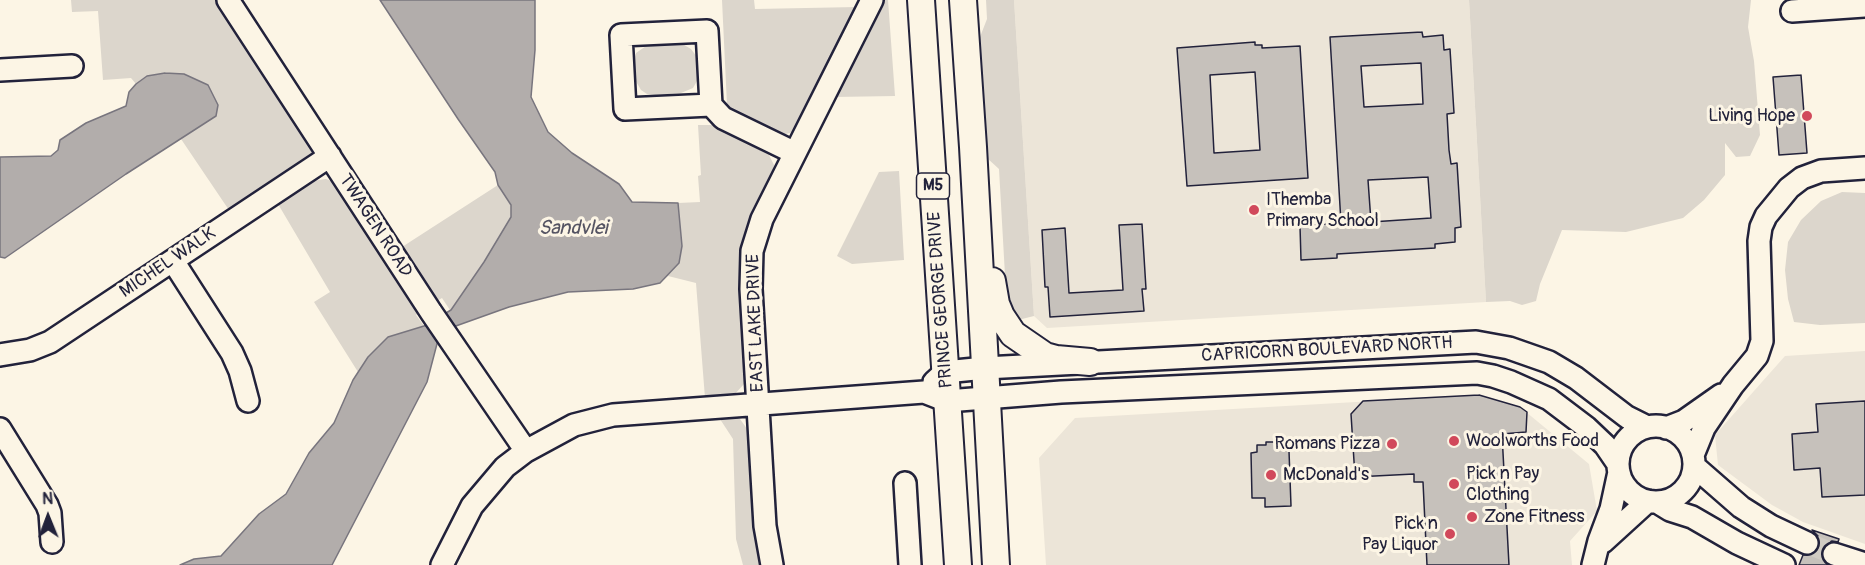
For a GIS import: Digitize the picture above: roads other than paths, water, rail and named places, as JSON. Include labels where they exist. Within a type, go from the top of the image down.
[{"type":"main road","name":"PRINCE GEORGE DRIVE","points":[[921,0],[945,372],[935,397],[958,565]]},
{"type":"main road","name":"M5","points":[[963,0],[974,147],[996,565]]},
{"type":"main road","points":[[974,147],[993,289],[1001,316],[1013,334],[1035,351],[1056,359],[1090,363]]},
{"type":"street","name":"TWAGEN ROAD","points":[[228,0],[431,312],[526,451]]},
{"type":"street","name":"EAST LAKE DRIVE","points":[[772,565],[765,526],[751,289],[752,250],[762,219],[872,0]]},
{"type":"street","points":[[1792,11],[1865,6]]},
{"type":"street","points":[[711,105],[625,109],[621,35],[707,31],[711,105],[723,118],[795,153]]},
{"type":"street","points":[[0,70],[72,66]]},
{"type":"street","name":"MICHEL WALK","points":[[0,355],[44,345],[330,156]]},
{"type":"street","points":[[1594,560],[1613,532],[1653,502],[1668,500],[1678,495],[1686,487],[1692,477],[1693,460],[1704,428],[1733,385],[1757,356],[1762,341],[1759,242],[1761,227],[1766,216],[1789,188],[1802,177],[1821,171],[1865,168]]},
{"type":"street","points":[[173,261],[232,353],[240,371],[248,401]]},
{"type":"street","name":"CAPRICORN BOULEVARD NORTH","points":[[945,372],[1460,342],[1484,343],[1509,348],[1549,362],[1576,378],[1627,417],[1657,427]]},
{"type":"street","name":"CAPRICORN BOULEVARD NORTH","points":[[442,565],[472,506],[505,468],[526,451],[574,424],[613,415],[758,405],[935,397],[987,398],[1061,392],[1477,373],[1493,376],[1549,399],[1586,427],[1605,445],[1618,468]]},
{"type":"street","points":[[1594,560],[1611,509],[1619,454],[1629,437],[1657,427],[1680,423],[1733,385]]},
{"type":"street","points":[[1657,427],[1683,438],[1693,460],[1742,507],[1771,526],[1807,543]]},
{"type":"street","points":[[0,429],[47,505],[50,513],[52,542]]},
{"type":"street","points":[[1618,468],[1626,488],[1632,494],[1692,517],[1737,543],[1784,565]]},
{"type":"street","points":[[905,483],[910,565]]},
{"type":"street","points":[[1833,554],[1865,564]]},
{"type":"water","name":"Sandvlei","points":[[380,0],[535,0],[535,50],[531,97],[548,132],[572,153],[619,184],[632,202],[678,203],[682,246],[679,263],[660,283],[633,289],[568,292],[509,307],[453,327],[438,340],[427,382],[332,565],[180,565],[194,559],[221,556],[259,514],[286,494],[309,453],[334,423],[353,380],[368,357],[388,337],[424,326],[451,310],[511,217],[511,205],[498,185],[495,172]]},
{"type":"water","points":[[165,73],[184,74],[208,85],[218,105],[216,116],[126,174],[5,258],[0,257],[0,157],[51,156],[58,150],[60,140],[86,123],[126,106],[129,92],[136,84],[147,76]]},
{"type":"tunnel","points":[[1807,543],[1834,554]]},
{"type":"place","name":"Living Hope","points":[[1807,116]]},
{"type":"place","name":"IThemba Primary School","points":[[1254,210]]},
{"type":"place","name":"Woolworths Food","points":[[1454,441]]},
{"type":"place","name":"Romans Pizza","points":[[1392,444]]},
{"type":"place","name":"McDonald's","points":[[1271,475]]},
{"type":"place","name":"Pick n Pay Clothing","points":[[1454,484]]},
{"type":"place","name":"Zone Fitness","points":[[1472,517]]},
{"type":"place","name":"Pick n Pay Liquor","points":[[1450,534]]}]
